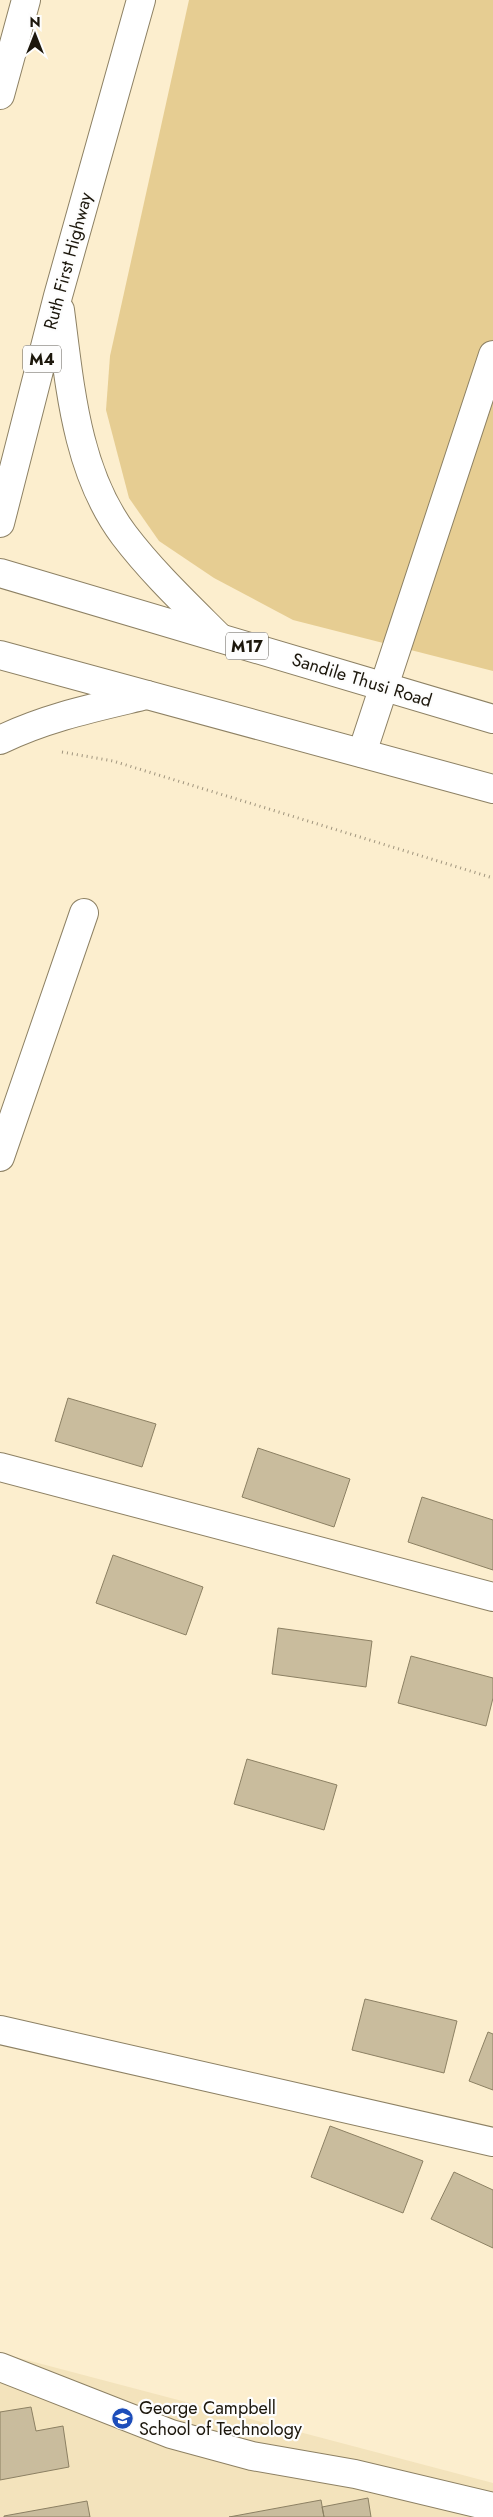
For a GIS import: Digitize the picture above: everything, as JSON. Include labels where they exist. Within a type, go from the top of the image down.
[{"type":"main road","points":[[0,94],[26,0]]},
{"type":"main road","name":"Ruth First Highway","points":[[0,523],[58,296],[142,0]]},
{"type":"main road","points":[[58,296],[74,419],[97,488],[124,535],[155,571],[220,638]]},
{"type":"main road","points":[[362,753],[493,355]]},
{"type":"main road","name":"Sandile Thusi Road","points":[[0,574],[493,719]]},
{"type":"main road","points":[[0,655],[493,789]]},
{"type":"main road","points":[[10,735],[66,714],[147,695]]},
{"type":"main road","points":[[0,1157],[84,913]]},
{"type":"main road","points":[[0,1467],[493,1597]]},
{"type":"main road","points":[[0,2030],[493,2142]]},
{"type":"main road","points":[[0,2367],[171,2434],[252,2456],[355,2474],[493,2506]]},
{"type":"path","points":[[10,735],[40,749],[113,761],[493,878]]},
{"type":"shaded area","points":[[189,0],[493,0],[493,671],[293,620],[214,578],[159,541],[129,498],[106,410],[110,356]]},
{"type":"shaded area","name":"George Campbell School of Technology","points":[[0,2353],[493,2483],[493,2517],[0,2517]]},
{"type":"building","points":[[68,1398],[156,1424],[142,1467],[55,1441]]},
{"type":"building","points":[[258,1448],[350,1479],[334,1527],[242,1497]]},
{"type":"building","points":[[422,1497],[493,1520],[493,1570],[408,1542]]},
{"type":"building","points":[[113,1555],[203,1587],[186,1635],[96,1603]]},
{"type":"building","points":[[278,1628],[372,1641],[366,1687],[272,1674]]},
{"type":"building","points":[[411,1656],[493,1678],[493,1698],[486,1726],[398,1703]]},
{"type":"building","points":[[247,1759],[337,1785],[324,1830],[234,1804]]},
{"type":"building","points":[[365,1999],[457,2021],[444,2073],[352,2050]]},
{"type":"building","points":[[488,2032],[493,2034],[493,2090],[469,2081]]},
{"type":"building","points":[[330,2126],[423,2161],[403,2213],[311,2177]]},
{"type":"building","points":[[454,2172],[493,2190],[493,2248],[431,2219]]},
{"type":"building","points":[[31,2407],[36,2431],[63,2426],[69,2467],[0,2480],[0,2412]]},
{"type":"building","points":[[368,2498],[371,2517],[324,2517],[322,2507]]},
{"type":"building","points":[[321,2500],[324,2517],[229,2517]]},
{"type":"building","points":[[87,2501],[90,2517],[4,2517],[4,2516]]},
{"type":"place","name":"George Campbell School of Technology","points":[[123,2418]]}]
